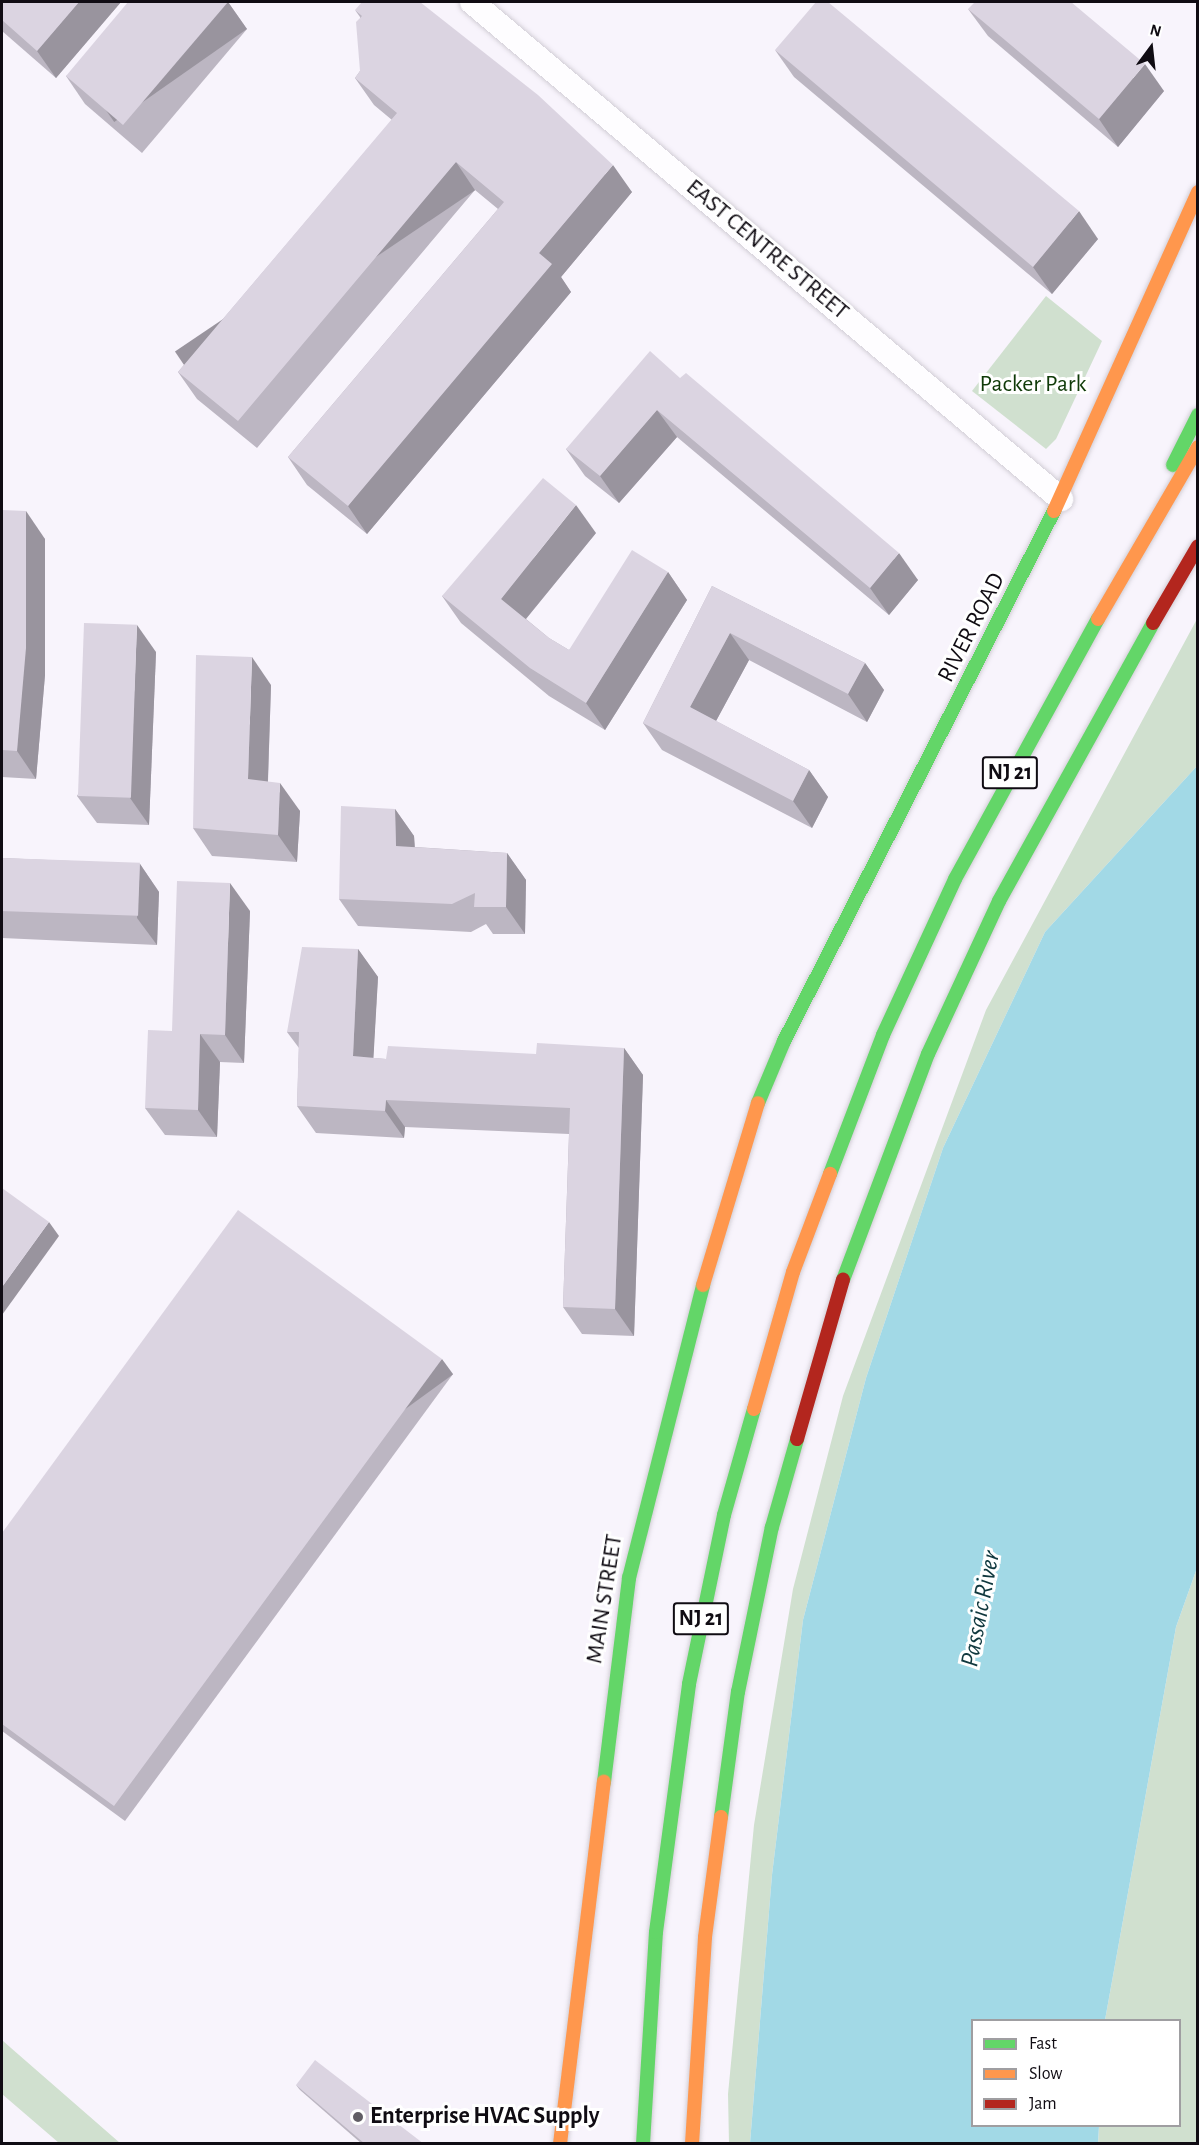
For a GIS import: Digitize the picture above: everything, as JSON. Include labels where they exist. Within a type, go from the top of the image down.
[{"type":"main road","name":"RIVER ROAD","points":[[768,1076],[1061,499],[1197,192]]},
{"type":"main road","points":[[1074,659],[1197,415]]},
{"type":"main road","name":"NJ 21","points":[[643,2144],[655,1943],[683,1725],[724,1515],[768,1352],[821,1191],[883,1035],[960,868],[1074,659],[1197,447]]},
{"type":"main road","name":"NJ 21","points":[[692,2144],[706,1925],[738,1692],[781,1492],[836,1299],[912,1093],[999,901],[1075,756],[1197,546]]},
{"type":"main road","name":"MAIN STREET","points":[[560,2144],[640,1519],[727,1193],[768,1076]]},
{"type":"street","name":"EAST CENTRE STREET","points":[[472,2],[1061,499]]},
{"type":"green space","name":"Packer Park","points":[[1046,296],[1102,341],[1056,439],[1046,449],[972,391]]},
{"type":"green space","points":[[1197,619],[1197,766],[1045,932],[943,1148],[866,1378],[803,1620],[772,1875],[750,2143],[729,2144],[728,2094],[754,1825],[793,1589],[843,1396],[986,1010]]},
{"type":"green space","points":[[1197,1568],[1197,2143],[1098,2144],[1099,2127],[1181,2127],[1181,2019],[1105,2019],[1176,1627]]},
{"type":"green space","points":[[2,2040],[120,2143],[59,2143],[2,2094]]},
{"type":"water","name":"Passaic River","points":[[1197,766],[1197,1568],[1176,1627],[1105,2019],[971,2019],[971,2127],[1099,2127],[1098,2143],[750,2143],[772,1875],[803,1620],[866,1378],[943,1148],[1045,932]]},
{"type":"building","points":[[2,2],[79,2],[37,51],[2,20]]},
{"type":"building","points":[[128,2],[228,2],[123,125],[66,76]]},
{"type":"building","points":[[362,2],[420,2],[538,95],[613,165],[539,253],[552,264],[348,506],[288,457],[504,202],[456,162],[238,421],[178,372],[397,113],[355,78],[360,71],[356,22],[362,16],[355,10]]},
{"type":"building","points":[[816,2],[828,2],[1079,211],[1033,267],[775,50]]},
{"type":"building","points":[[975,2],[1071,2],[1145,64],[1099,119],[968,9]]},
{"type":"building","points":[[650,351],[680,378],[686,373],[899,553],[870,588],[657,410],[600,476],[566,449]]},
{"type":"building","points":[[543,478],[576,505],[501,599],[549,638],[569,650],[632,550],[668,572],[586,703],[530,668],[442,596]]},
{"type":"building","points":[[2,510],[26,511],[26,648],[17,751],[2,750]]},
{"type":"building","points":[[712,586],[865,663],[848,694],[730,633],[690,707],[809,770],[793,801],[643,723]]},
{"type":"building","points":[[84,623],[137,625],[131,798],[78,796]]},
{"type":"building","points":[[196,655],[252,657],[248,779],[280,783],[278,835],[193,828]]},
{"type":"building","points":[[341,806],[395,809],[396,846],[507,853],[506,907],[474,907],[475,893],[452,904],[339,899]]},
{"type":"building","points":[[2,858],[140,863],[138,916],[2,911]]},
{"type":"building","points":[[177,881],[230,883],[225,1035],[200,1034],[198,1110],[145,1108],[148,1030],[172,1031]]},
{"type":"building","points":[[302,947],[358,949],[353,1056],[386,1059],[388,1046],[536,1054],[537,1043],[624,1048],[615,1309],[563,1307],[570,1108],[386,1100],[385,1111],[297,1106],[299,1032],[287,1032]]},
{"type":"building","points":[[2,1188],[49,1222],[2,1287]]},
{"type":"building","points":[[238,1210],[442,1359],[114,1806],[2,1724],[2,1533]]},
{"type":"building","name":"Enterprise HVAC Supply","points":[[315,2060],[424,2144],[365,2144],[296,2085]]},
{"type":"traffic: fast","points":[[1173,465],[1198,415]]},
{"type":"traffic: fast","points":[[758,1103],[784,1041],[1054,511]]},
{"type":"traffic: fast","points":[[830,1174],[883,1035],[955,879],[1098,619]]},
{"type":"traffic: fast","points":[[843,1280],[928,1054],[999,901],[1153,623]]},
{"type":"traffic: fast","points":[[604,1782],[629,1578],[703,1285]]},
{"type":"traffic: fast","points":[[643,2144],[656,1932],[689,1684],[724,1515],[754,1409]]},
{"type":"traffic: fast","points":[[721,1817],[738,1692],[772,1527],[797,1439]]},
{"type":"traffic: slow","points":[[1054,511],[1198,192]]},
{"type":"traffic: slow","points":[[1098,619],[1198,447]]},
{"type":"traffic: slow","points":[[703,1285],[758,1103]]},
{"type":"traffic: slow","points":[[754,1409],[793,1272],[830,1174]]},
{"type":"traffic: slow","points":[[560,2144],[604,1782]]},
{"type":"traffic: slow","points":[[692,2144],[705,1937],[721,1817]]},
{"type":"traffic: jam","points":[[1153,623],[1198,546]]},
{"type":"traffic: jam","points":[[797,1439],[843,1280]]},
{"type":"place","name":"Enterprise HVAC Supply","points":[[358,2117]]}]
